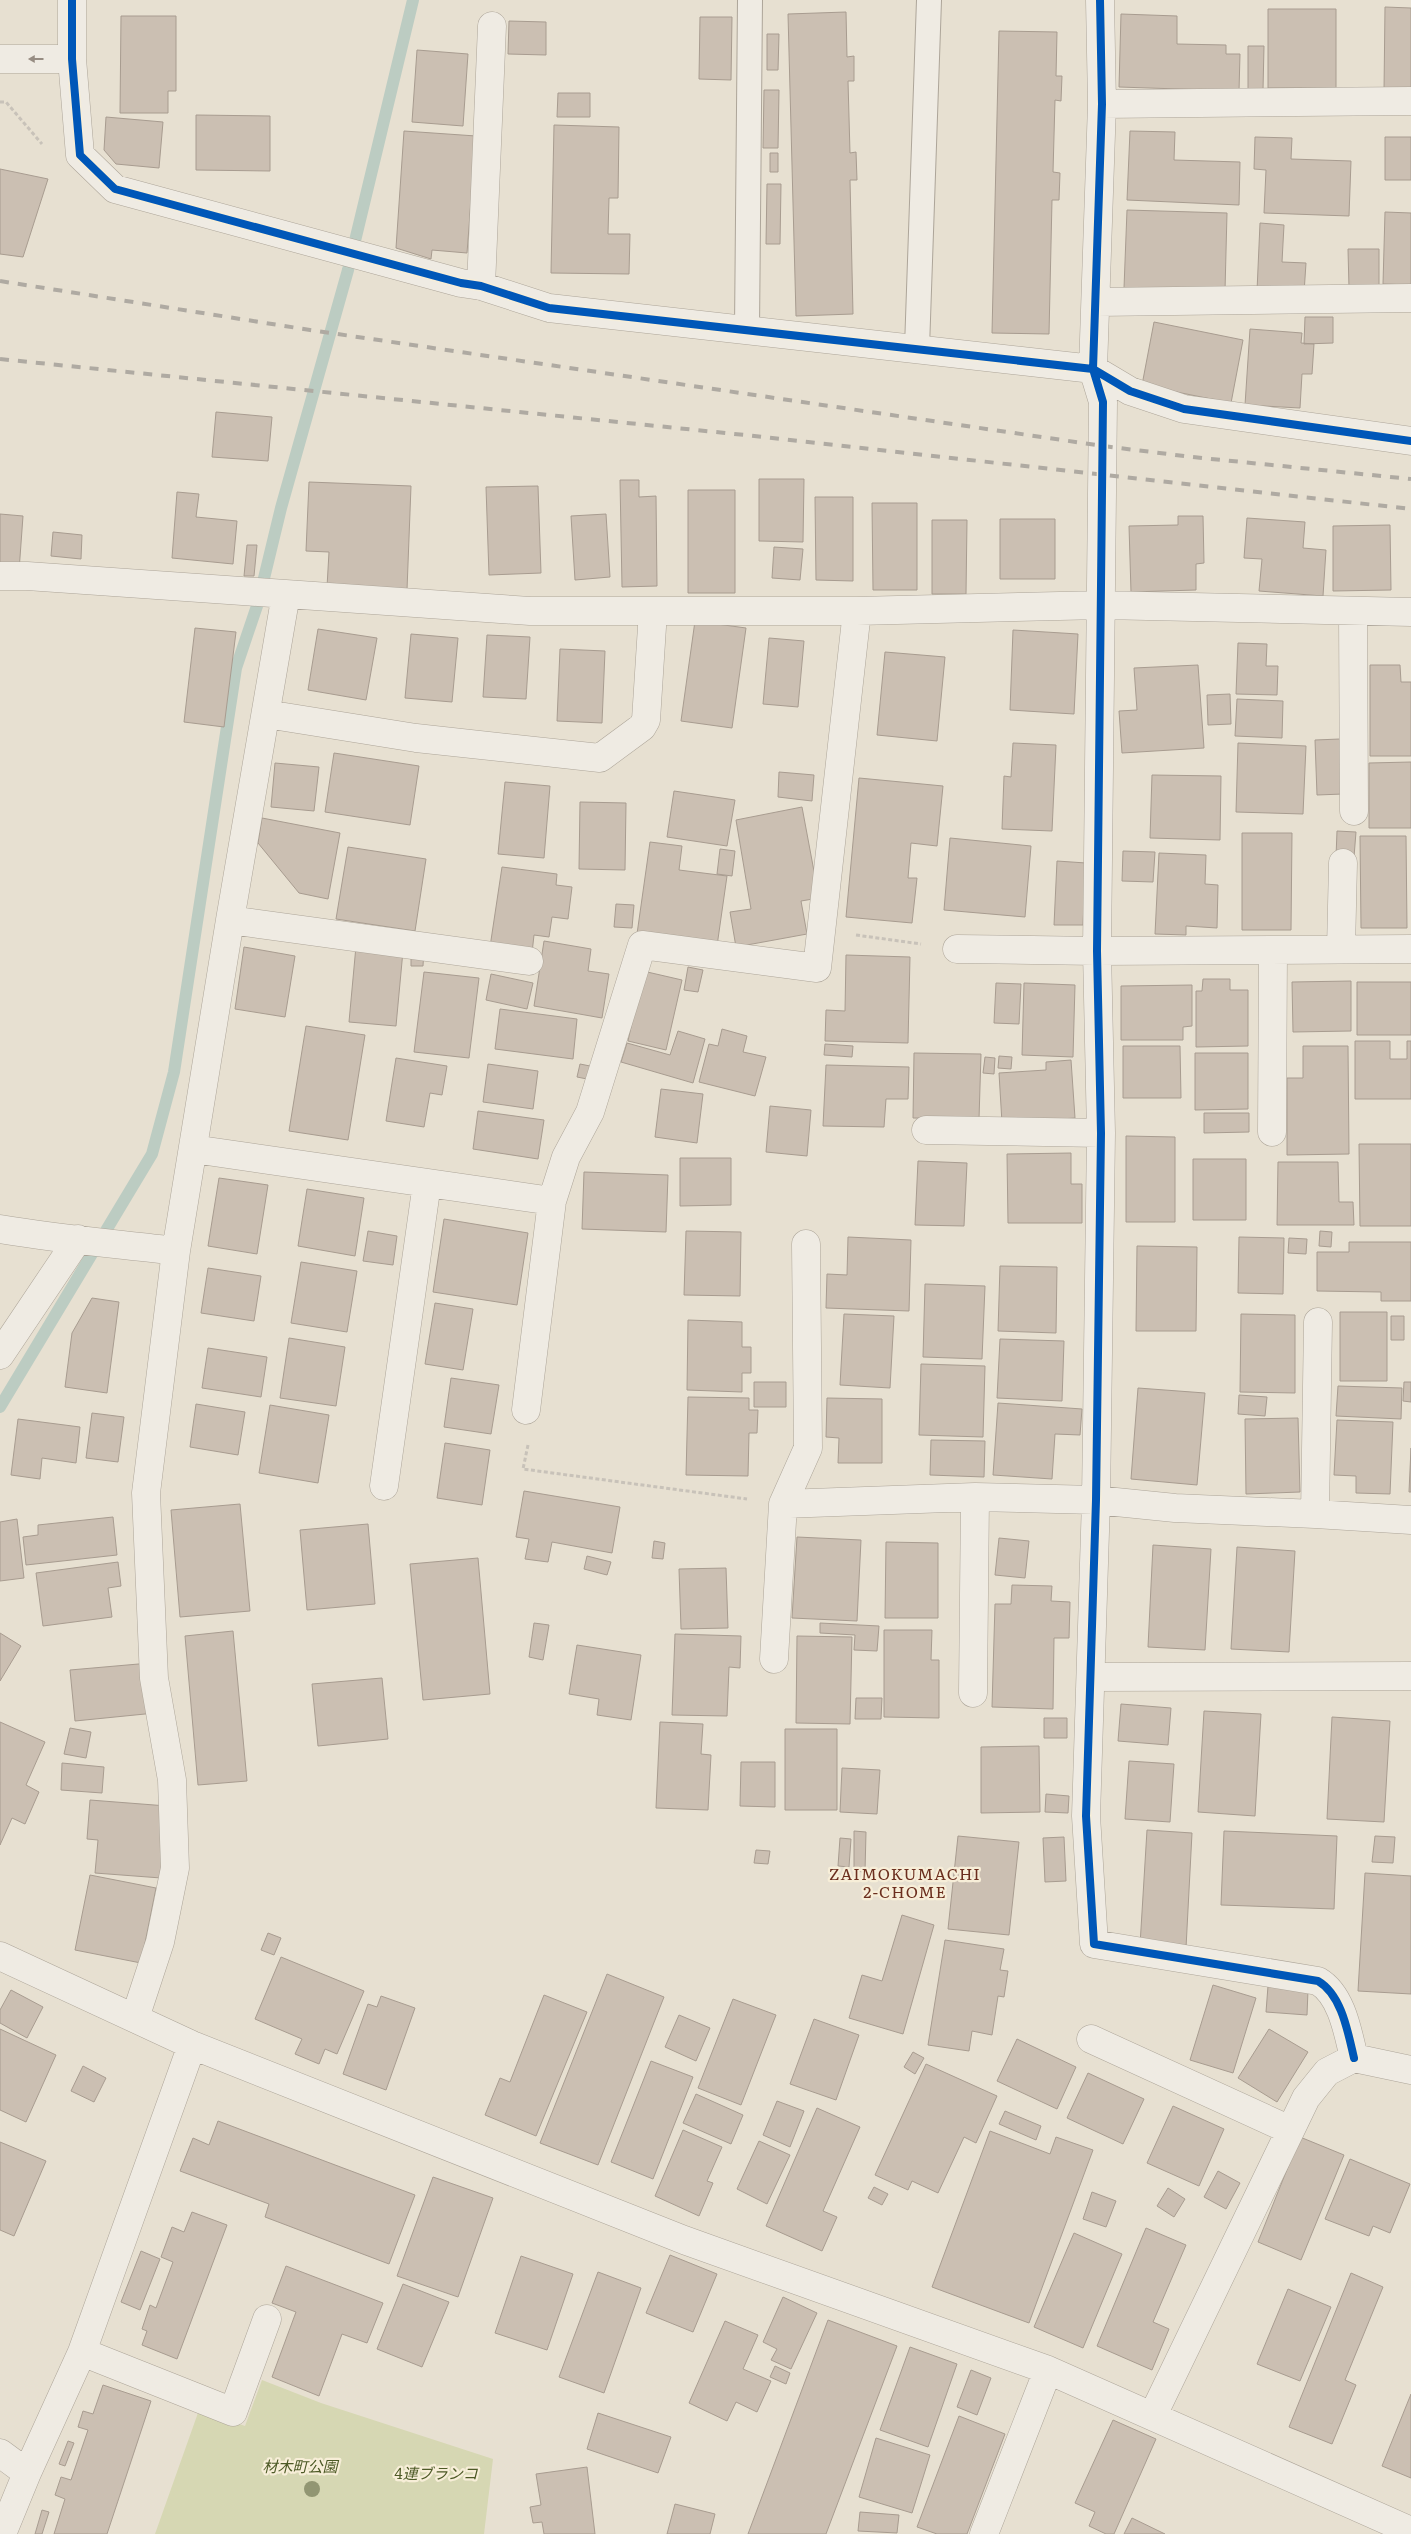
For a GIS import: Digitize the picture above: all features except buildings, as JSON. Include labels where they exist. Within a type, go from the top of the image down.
[{"type":"street","points":[[72,0],[72,59],[80,155],[115,189],[461,283],[481,286],[549,308],[1094,369],[1130,391],[1184,409],[1411,441]]},
{"type":"street","points":[[1100,0],[1102,104],[1094,369],[1103,402],[1097,951],[1101,1132],[1096,1500],[1086,1816],[1094,1944],[1318,1982],[1328,1987],[1335,2000],[1346,2025],[1354,2058]]},
{"type":"street","points":[[481,286],[492,26]]},
{"type":"street","points":[[0,59],[72,59]]},
{"type":"street","points":[[1102,104],[1411,101]]},
{"type":"street","points":[[1097,302],[1411,298]]},
{"type":"street","points":[[0,576],[26,576],[530,611],[857,611],[1102,605],[1411,612]]},
{"type":"street","points":[[134,2018],[160,1942],[175,1868],[172,1780],[154,1678],[146,1493],[176,1251],[266,714],[278,593]]},
{"type":"street","points":[[266,714],[416,738],[600,758],[642,727],[646,720],[653,611]]},
{"type":"street","points":[[526,1410],[552,1201],[566,1157],[590,1112],[642,945],[817,968],[857,611]]},
{"type":"street","points":[[1353,612],[1354,811]]},
{"type":"street","points":[[1341,949],[1343,863]]},
{"type":"street","points":[[230,920],[529,961]]},
{"type":"street","points":[[957,950],[1411,949]]},
{"type":"street","points":[[1272,1132],[1273,950]]},
{"type":"street","points":[[926,1130],[1101,1132]]},
{"type":"street","points":[[193,1149],[552,1201]]},
{"type":"street","points":[[384,1486],[426,1183]]},
{"type":"street","points":[[0,1229],[54,1238],[78,1239],[176,1251]]},
{"type":"street","points":[[0,1355],[78,1239]]},
{"type":"street","points":[[774,1659],[783,1504],[808,1448],[806,1244]]},
{"type":"street","points":[[1315,1514],[1318,1322]]},
{"type":"street","points":[[973,1694],[976,1496]]},
{"type":"street","points":[[783,1504],[976,1496],[1096,1500],[1175,1508],[1411,1520]]},
{"type":"street","points":[[1091,1677],[1411,1676]]},
{"type":"street","points":[[0,1956],[192,2044],[684,2240],[1048,2370],[1411,2531]]},
{"type":"street","points":[[1091,2039],[1290,2130]]},
{"type":"street","points":[[2,2534],[27,2473],[82,2352],[192,2044]]},
{"type":"street","points":[[1153,2415],[1306,2098],[1327,2072],[1354,2058],[1411,2070]]},
{"type":"street","points":[[82,2352],[233,2412],[267,2318]]},
{"type":"street","points":[[984,2534],[1048,2370]]},
{"type":"street","points":[[0,2453],[27,2473]]},
{"type":"lane","points":[[747,329],[750,0]]},
{"type":"lane","points":[[917,348],[929,0]]},
{"type":"path","points":[[821,930],[957,950]]},
{"type":"path","points":[[526,1410],[530,1430],[523,1469],[783,1504]]},
{"type":"green space","name":"材木町公園","points":[[262,2380],[321,2403],[493,2459],[484,2534],[155,2534],[199,2410],[245,2426]]},
{"type":"waterway","points":[[0,1407],[152,1154],[174,1072],[236,668],[258,603],[281,508],[348,270],[413,0]]},
{"type":"railway","points":[[0,281],[310,330],[1103,446],[1411,479]]},
{"type":"railway","points":[[0,359],[745,435],[1411,509]]},
{"type":"cycle path","points":[[72,0],[72,59],[80,155],[115,189],[461,283],[481,286],[549,308],[1093,369],[1130,391],[1184,409],[1411,441]]},
{"type":"cycle path","points":[[1100,0],[1102,104],[1093,369],[1103,402],[1097,951],[1101,1133],[1096,1500],[1086,1816],[1094,1944],[1318,1981],[1333,1995],[1343,2015],[1354,2058]]},
{"type":"district","name":"ZAIMOKUMACHI 2-CHOME","points":[[905,1883]]},
{"type":"park label","name":"4連ブランコ","points":[[436,2474]]}]
